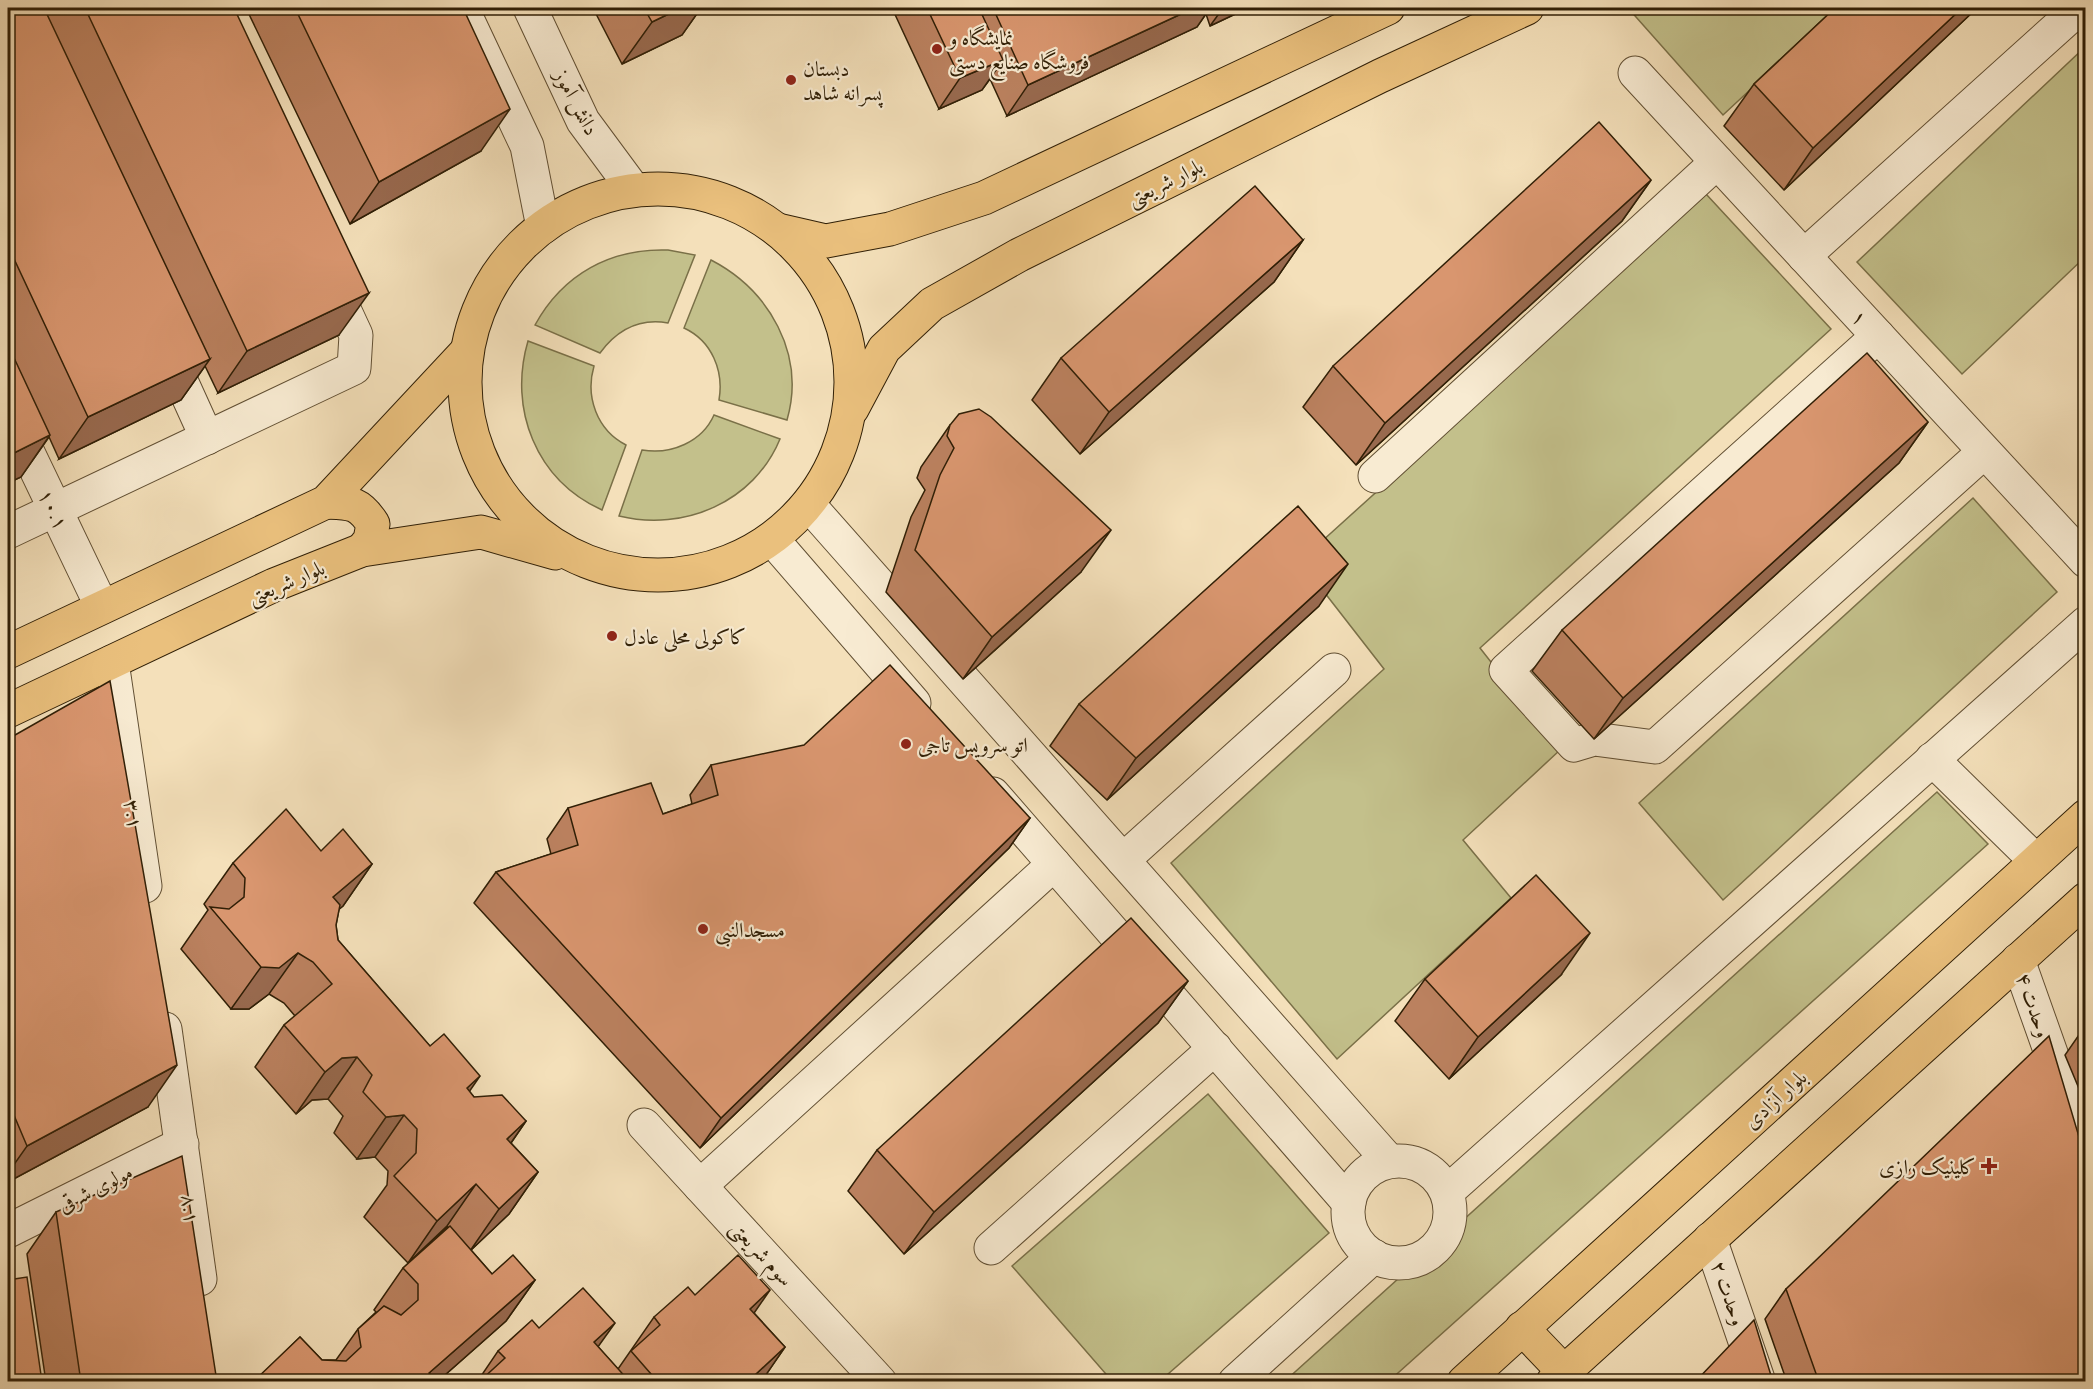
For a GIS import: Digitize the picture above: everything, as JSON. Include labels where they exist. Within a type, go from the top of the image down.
[{"type":"main road","points":[[778,230],[826,241],[890,229],[984,198],[1388,8]]},
{"type":"main road","name":"بلوار شریعتی","points":[[849,413],[884,349],[932,304],[1029,249],[1380,76],[1527,8]]},
{"type":"main road","points":[[634,190],[686,190],[734,204],[778,230],[814,266],[839,311],[851,361],[849,413],[835,461],[808,504],[772,539],[728,563],[679,575],[629,574],[581,560],[537,534],[502,497],[477,452],[466,403],[467,351],[482,304],[502,270],[543,227],[586,202],[634,190]]},
{"type":"main road","points":[[8,652],[326,502],[467,351]]},
{"type":"main road","points":[[326,502],[349,503],[363,509],[373,524],[370,540],[362,550]]},
{"type":"main road","name":"بلوار شریعتی","points":[[8,711],[274,585],[362,550],[481,532],[581,560]]},
{"type":"main road","name":"بلوار آزادی","points":[[1464,1382],[2085,816]]},
{"type":"main road","points":[[1522,1328],[1559,1377],[2085,899]]},
{"type":"street","points":[[462,8],[527,146],[543,227]]},
{"type":"street","name":"دانش آموز","points":[[530,8],[584,122],[634,190]]},
{"type":"street","points":[[1804,256],[2067,19],[2085,8]]},
{"type":"street","name":"۱","points":[[1635,73],[2085,561]]},
{"type":"street","points":[[1375,476],[1717,162]]},
{"type":"street","points":[[8,532],[354,368],[356,335],[317,250]]},
{"type":"street","points":[[153,320],[207,438]]},
{"type":"street","points":[[1878,336],[1506,670],[1574,745],[1594,739],[1655,747],[1984,452]]},
{"type":"street","name":"۱۰.۱","points":[[8,411],[102,607]]},
{"type":"street","points":[[808,504],[1389,1161]]},
{"type":"street","points":[[772,539],[936,728]]},
{"type":"street","points":[[1447,1192],[2085,623]]},
{"type":"street","name":"۳.۱","points":[[112,662],[150,920]]},
{"type":"street","points":[[1123,860],[1334,670]]},
{"type":"street","points":[[1932,759],[2036,861]]},
{"type":"street","points":[[975,773],[1349,1203]]},
{"type":"street","points":[[700,1186],[1054,864]]},
{"type":"street","name":"وحدت ۴","points":[[2018,960],[2083,1136]]},
{"type":"street","points":[[162,1003],[182,1144]]},
{"type":"street","points":[[992,1248],[1215,1048]]},
{"type":"street","name":"سوم شریعتی","points":[[644,1125],[880,1382]]},
{"type":"street","name":"مولوی شرقی","points":[[8,1231],[182,1144]]},
{"type":"street","name":"۸.۱","points":[[182,1144],[204,1310]]},
{"type":"street","points":[[1389,1161],[1406,1161],[1423,1166],[1437,1176],[1447,1192],[1450,1207],[1449,1223],[1444,1238],[1433,1250],[1420,1258],[1404,1263],[1389,1262],[1374,1256],[1362,1247],[1353,1233],[1348,1218],[1349,1203],[1362,1176],[1374,1167],[1389,1161]]},
{"type":"street","name":"وحدت ۲","points":[[1710,1239],[1759,1382]]},
{"type":"street","points":[[1235,1382],[1374,1256]]},
{"type":"shaded area","points":[[1628,8],[1838,8],[1723,115]]},
{"type":"shaded area","points":[[2085,47],[2085,257],[1962,374],[1857,262]]},
{"type":"shaded area","points":[[1706,194],[1831,329],[1480,648],[1560,750],[1463,840],[1511,898],[1337,1059],[1171,863],[1384,669],[1300,561]]},
{"type":"shaded area","points":[[668,250],[695,255],[668,323],[639,324],[622,332],[600,353],[535,325],[546,307],[560,291],[574,278],[591,268],[608,259],[627,254]]},
{"type":"shaded area","points":[[711,260],[750,288],[766,306],[778,326],[787,348],[791,371],[792,395],[787,420],[719,400],[720,378],[714,358],[702,341],[684,328]]},
{"type":"shaded area","points":[[528,341],[594,366],[591,389],[596,412],[608,431],[626,445],[602,510],[579,497],[560,480],[544,461],[533,440],[525,416],[522,392],[523,367]]},
{"type":"shaded area","points":[[714,415],[780,439],[768,461],[753,480],[735,495],[714,507],[692,515],[668,520],[644,520],[619,516],[642,450],[664,450],[684,444],[702,433]]},
{"type":"shaded area","points":[[1973,498],[2057,592],[1723,900],[1639,803]]},
{"type":"shaded area","points":[[1937,792],[1988,844],[1389,1381],[1285,1381]]},
{"type":"shaded area","points":[[1208,1094],[1329,1233],[1160,1381],[1112,1381],[1012,1266]]},
{"type":"building","points":[[8,8],[44,8],[210,359],[88,417],[8,246]]},
{"type":"building","points":[[85,8],[234,8],[369,293],[247,351]]},
{"type":"building","points":[[295,8],[463,8],[510,109],[379,182]]},
{"type":"building","points":[[644,8],[681,8],[652,22]]},
{"type":"building","points":[[927,8],[979,8],[1003,60],[960,78]]},
{"type":"building","points":[[993,8],[1194,8],[1028,85]]},
{"type":"building","points":[[1835,8],[1962,8],[1813,148],[1754,84]]},
{"type":"building","points":[[1599,122],[1651,180],[1385,423],[1333,366]]},
{"type":"building","points":[[1255,186],[1303,240],[1109,412],[1061,358]]},
{"type":"building","points":[[8,345],[50,435],[8,456]]},
{"type":"building","points":[[1867,353],[1928,422],[1623,698],[1562,630]]},
{"type":"building","points":[[979,409],[991,417],[1111,530],[992,637],[915,550],[940,475],[954,448],[947,436],[950,425],[959,414]]},
{"type":"building","points":[[1298,506],[1348,564],[1136,758],[1079,704]]},
{"type":"building","points":[[890,665],[1030,818],[721,1118],[496,872],[578,845],[568,808],[651,783],[663,814],[718,795],[711,765],[804,745]]},
{"type":"building","points":[[110,681],[177,1065],[27,1146],[8,1101],[8,739]]},
{"type":"building","points":[[286,809],[321,851],[343,829],[372,864],[333,897],[340,905],[336,925],[338,940],[430,1046],[444,1034],[480,1076],[467,1088],[474,1097],[502,1095],[526,1121],[507,1139],[538,1172],[499,1209],[476,1184],[437,1221],[394,1176],[416,1153],[417,1129],[404,1115],[386,1117],[363,1092],[372,1075],[357,1057],[342,1058],[325,1072],[284,1025],[332,984],[313,962],[298,953],[279,968],[261,967],[210,907],[229,909],[244,897],[245,878],[233,863]]},
{"type":"building","points":[[1536,875],[1590,933],[1478,1037],[1425,979]]},
{"type":"building","points":[[1131,918],[1188,981],[934,1212],[877,1150]]},
{"type":"building","points":[[2085,1028],[2085,1041],[2081,1032]]},
{"type":"building","points":[[2049,1036],[2085,1157],[2085,1382],[1819,1382],[1786,1289]]},
{"type":"building","points":[[182,1156],[217,1382],[81,1382],[56,1212]]},
{"type":"building","points":[[450,1226],[492,1274],[513,1255],[535,1280],[429,1373],[437,1382],[254,1381],[300,1337],[322,1360],[346,1361],[361,1347],[358,1329],[384,1306],[401,1315],[418,1300],[418,1284],[403,1268]]},
{"type":"building","points":[[738,1255],[770,1290],[750,1309],[785,1347],[756,1374],[761,1379],[759,1382],[658,1382],[631,1351],[660,1325],[654,1317],[688,1287],[695,1295]]},
{"type":"building","points":[[27,1277],[42,1382],[8,1382],[8,1280]]},
{"type":"building","points":[[583,1288],[615,1323],[594,1342],[629,1382],[479,1382],[505,1358],[498,1351],[532,1320],[539,1328]]},
{"type":"building","points":[[1754,1320],[1773,1382],[1695,1382]]},
{"type":"place","name":"نمایشگاه و فروشگاه صنایع دستی","points":[[937,49]]},
{"type":"place","name":"دبستان پسرانه شاهد","points":[[791,80]]},
{"type":"place","name":"کاکولی محلی عادل","points":[[612,636]]},
{"type":"place","name":"اتو سرویس تاجی","points":[[906,744]]},
{"type":"place","name":"مسجدالنبی","points":[[703,929]]},
{"type":"place","name":"کلینیک رازی","points":[[1989,1166]]}]
